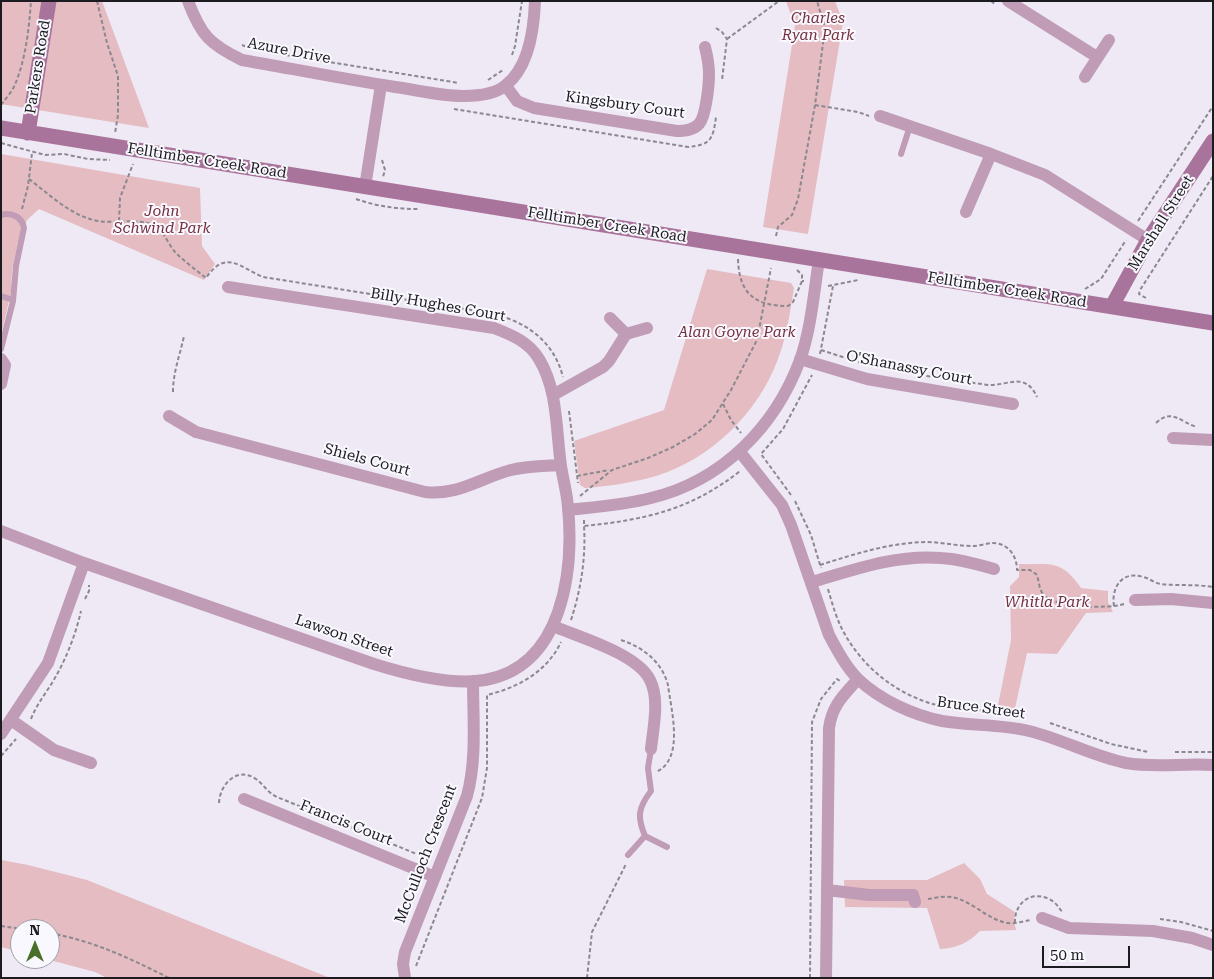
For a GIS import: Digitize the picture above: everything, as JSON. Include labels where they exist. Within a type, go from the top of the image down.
[{"type":"main road","name":"Parkers Road","points":[[28,132],[49,1]]},
{"type":"main road","name":"Felltimber Creek Road","points":[[1,128],[1213,323]]},
{"type":"main road","name":"Marshall Street","points":[[1112,306],[1148,240],[1213,141]]},
{"type":"street","name":"Azure Drive","points":[[188,1],[196,24],[204,35],[227,53],[242,60],[448,96],[492,92],[506,86]]},
{"type":"street","points":[[506,86],[524,61],[530,38],[535,1]]},
{"type":"street","points":[[1008,1],[1097,57]]},
{"type":"street","points":[[1085,77],[1109,40]]},
{"type":"street","name":"Kingsbury Court","points":[[506,86],[517,102],[534,108],[686,131],[693,129],[699,124],[704,112],[709,74],[705,47]]},
{"type":"street","points":[[365,187],[381,85]]},
{"type":"street","points":[[880,116],[991,154],[1045,175],[1148,240]]},
{"type":"street","points":[[966,212],[991,154]]},
{"type":"street","points":[[568,510],[581,503],[642,500],[676,490],[703,476],[740,452],[762,428],[778,405],[800,359],[819,260]]},
{"type":"street","name":"Billy Hughes Court","points":[[228,287],[494,328],[510,334],[526,344],[539,358],[548,376],[553,395],[568,510]]},
{"type":"street","points":[[610,318],[626,334]]},
{"type":"street","points":[[553,395],[604,367],[626,334],[647,328]]},
{"type":"street","points":[[1,359],[5,365],[1,384]]},
{"type":"street","name":"O'Shanassy Court","points":[[800,359],[867,379],[1013,404]]},
{"type":"street","name":"Shiels Court","points":[[169,416],[196,432],[438,494],[454,491],[509,471],[561,465]]},
{"type":"street","points":[[1173,438],[1213,440]]},
{"type":"street","name":"Bruce Street","points":[[740,452],[782,505],[818,580],[829,635],[837,650],[858,679],[882,696],[904,709],[925,717],[1029,731],[1126,763],[1146,765],[1213,765]]},
{"type":"street","name":"Lawson Street","points":[[1,531],[84,563],[374,664],[406,674],[473,681],[485,680],[504,674],[520,666],[546,640],[553,626],[565,588],[570,538],[568,510]]},
{"type":"street","points":[[818,580],[879,563],[920,557],[951,559],[994,568]]},
{"type":"street","points":[[1,734],[48,663],[84,563]]},
{"type":"street","points":[[1135,600],[1171,599],[1213,603]]},
{"type":"street","points":[[553,626],[628,658],[642,668],[651,681],[655,700],[651,749]]},
{"type":"street","points":[[826,978],[830,716],[837,703],[858,679]]},
{"type":"street","name":"McCulloch Crescent","points":[[411,974],[403,964],[405,952],[470,783],[473,764],[473,681]]},
{"type":"street","points":[[11,720],[54,750],[91,763]]},
{"type":"street","name":"Francis Court","points":[[244,799],[435,877]]},
{"type":"street","points":[[827,890],[869,895],[913,894],[916,902]]},
{"type":"street","points":[[1042,918],[1069,928],[1152,931],[1192,938],[1213,945]]},
{"type":"lane","points":[[901,154],[910,126]]},
{"type":"lane","points":[[1,215],[10,214],[20,219],[23,226],[23,236],[16,262],[13,300],[1,350]]},
{"type":"lane","points":[[1,296],[13,300]]},
{"type":"lane","points":[[651,749],[648,768],[651,791],[643,801],[639,819],[645,836],[667,847]]},
{"type":"lane","points":[[628,855],[645,836]]},
{"type":"path","points":[[1,105],[13,89],[20,70],[28,32],[31,1]]},
{"type":"path","points":[[97,1],[120,85],[114,146]]},
{"type":"path","points":[[509,61],[515,46],[522,1]]},
{"type":"path","points":[[727,40],[779,1]]},
{"type":"path","points":[[776,236],[778,227],[792,215],[798,199],[815,106],[825,28],[817,1]]},
{"type":"path","points":[[240,44],[254,50]]},
{"type":"path","points":[[281,54],[460,83]]},
{"type":"path","points":[[485,81],[498,74],[506,65]]},
{"type":"path","points":[[815,106],[858,112],[868,116],[880,116]]},
{"type":"path","points":[[1082,302],[1084,290],[1102,279],[1213,106]]},
{"type":"path","points":[[20,219],[29,179],[32,153]]},
{"type":"path","points":[[118,221],[120,198],[134,163]]},
{"type":"path","points":[[1152,314],[1154,304],[1139,294],[1140,290],[1213,176]]},
{"type":"path","points":[[29,179],[76,213],[98,221],[132,222],[157,227],[178,254],[206,278],[219,264],[230,262],[240,264],[263,277],[504,316],[520,323],[541,339],[554,354],[561,369],[566,388]]},
{"type":"path","points":[[738,258],[740,281],[744,289],[750,296],[765,304],[788,306],[793,302],[802,281]]},
{"type":"path","points":[[563,478],[612,470],[648,458],[673,447],[695,434],[712,420],[723,404],[757,340],[771,268]]},
{"type":"path","points":[[584,526],[629,521],[664,513],[705,496],[724,484],[761,454],[787,422],[817,364],[834,286]]},
{"type":"path","points":[[173,392],[174,370],[180,357],[184,336]]},
{"type":"path","points":[[821,350],[861,363],[909,373]]},
{"type":"path","points":[[918,374],[988,385],[1012,380],[1020,381],[1031,388],[1036,397]]},
{"type":"path","points":[[723,404],[733,424],[750,442]]},
{"type":"path","points":[[411,974],[478,812],[485,784],[488,751],[487,695],[510,689],[529,678],[552,657],[566,632],[576,604],[583,566],[584,526],[568,409]]},
{"type":"path","points":[[1156,423],[1162,417],[1171,416],[1198,427]]},
{"type":"path","points":[[761,454],[782,481],[803,517],[811,535],[818,580],[851,645],[860,658],[886,682],[931,704],[1019,716]]},
{"type":"path","points":[[581,503],[612,470]]},
{"type":"path","points":[[1017,570],[1030,570],[1036,574],[1042,594],[1055,602],[1114,606],[1135,600]]},
{"type":"path","points":[[1114,606],[1115,587],[1123,579],[1130,576],[1141,576],[1161,584],[1213,587]]},
{"type":"path","points":[[1044,722],[1111,744],[1151,752]]},
{"type":"path","points":[[1172,752],[1213,752]]},
{"type":"path","points":[[219,803],[221,790],[226,782],[234,777],[248,776],[257,780],[268,792],[277,798],[454,871]]},
{"type":"path","points":[[587,978],[592,932],[628,861],[628,855]]},
{"type":"path","points":[[1015,923],[1015,914],[1020,904],[1035,896],[1051,899],[1068,915]]},
{"type":"path","points":[[916,902],[950,897],[966,902],[998,920],[1015,923],[1042,918]]},
{"type":"path","points":[[1156,919],[1181,922],[1213,931]]},
{"type":"path","points":[[60,935],[85,940],[119,953],[169,978]]},
{"type":"green space","points":[[1,1],[102,1],[149,128],[1,104]]},
{"type":"green space","name":"Charles Ryan Park","points":[[786,1],[835,1],[843,22],[808,234],[763,227],[795,26]]},
{"type":"green space","name":"John Schwind Park","points":[[1,154],[200,188],[202,246],[215,264],[204,280],[39,209],[27,220],[18,243],[12,270],[11,292],[1,336]]},
{"type":"green space","name":"Alan Goyne Park","points":[[707,269],[791,283],[794,288],[784,342],[769,379],[745,415],[713,446],[695,458],[656,476],[620,484],[585,488],[580,485],[574,441],[664,410]]},
{"type":"green space","name":"Whitla Park","points":[[1019,564],[1047,564],[1061,568],[1081,588],[1108,591],[1108,602],[1113,612],[1086,613],[1057,654],[1027,653],[1014,713],[997,710],[1011,640],[1010,586],[1019,577]]},
{"type":"green space","points":[[1,860],[87,880],[330,978],[107,978],[95,972],[60,963],[60,919],[10,919],[10,949],[1,947]]},
{"type":"green space","points":[[964,863],[980,879],[987,894],[1015,912],[1016,930],[980,931],[962,944],[940,949],[927,908],[845,907],[844,880],[927,880]]}]
